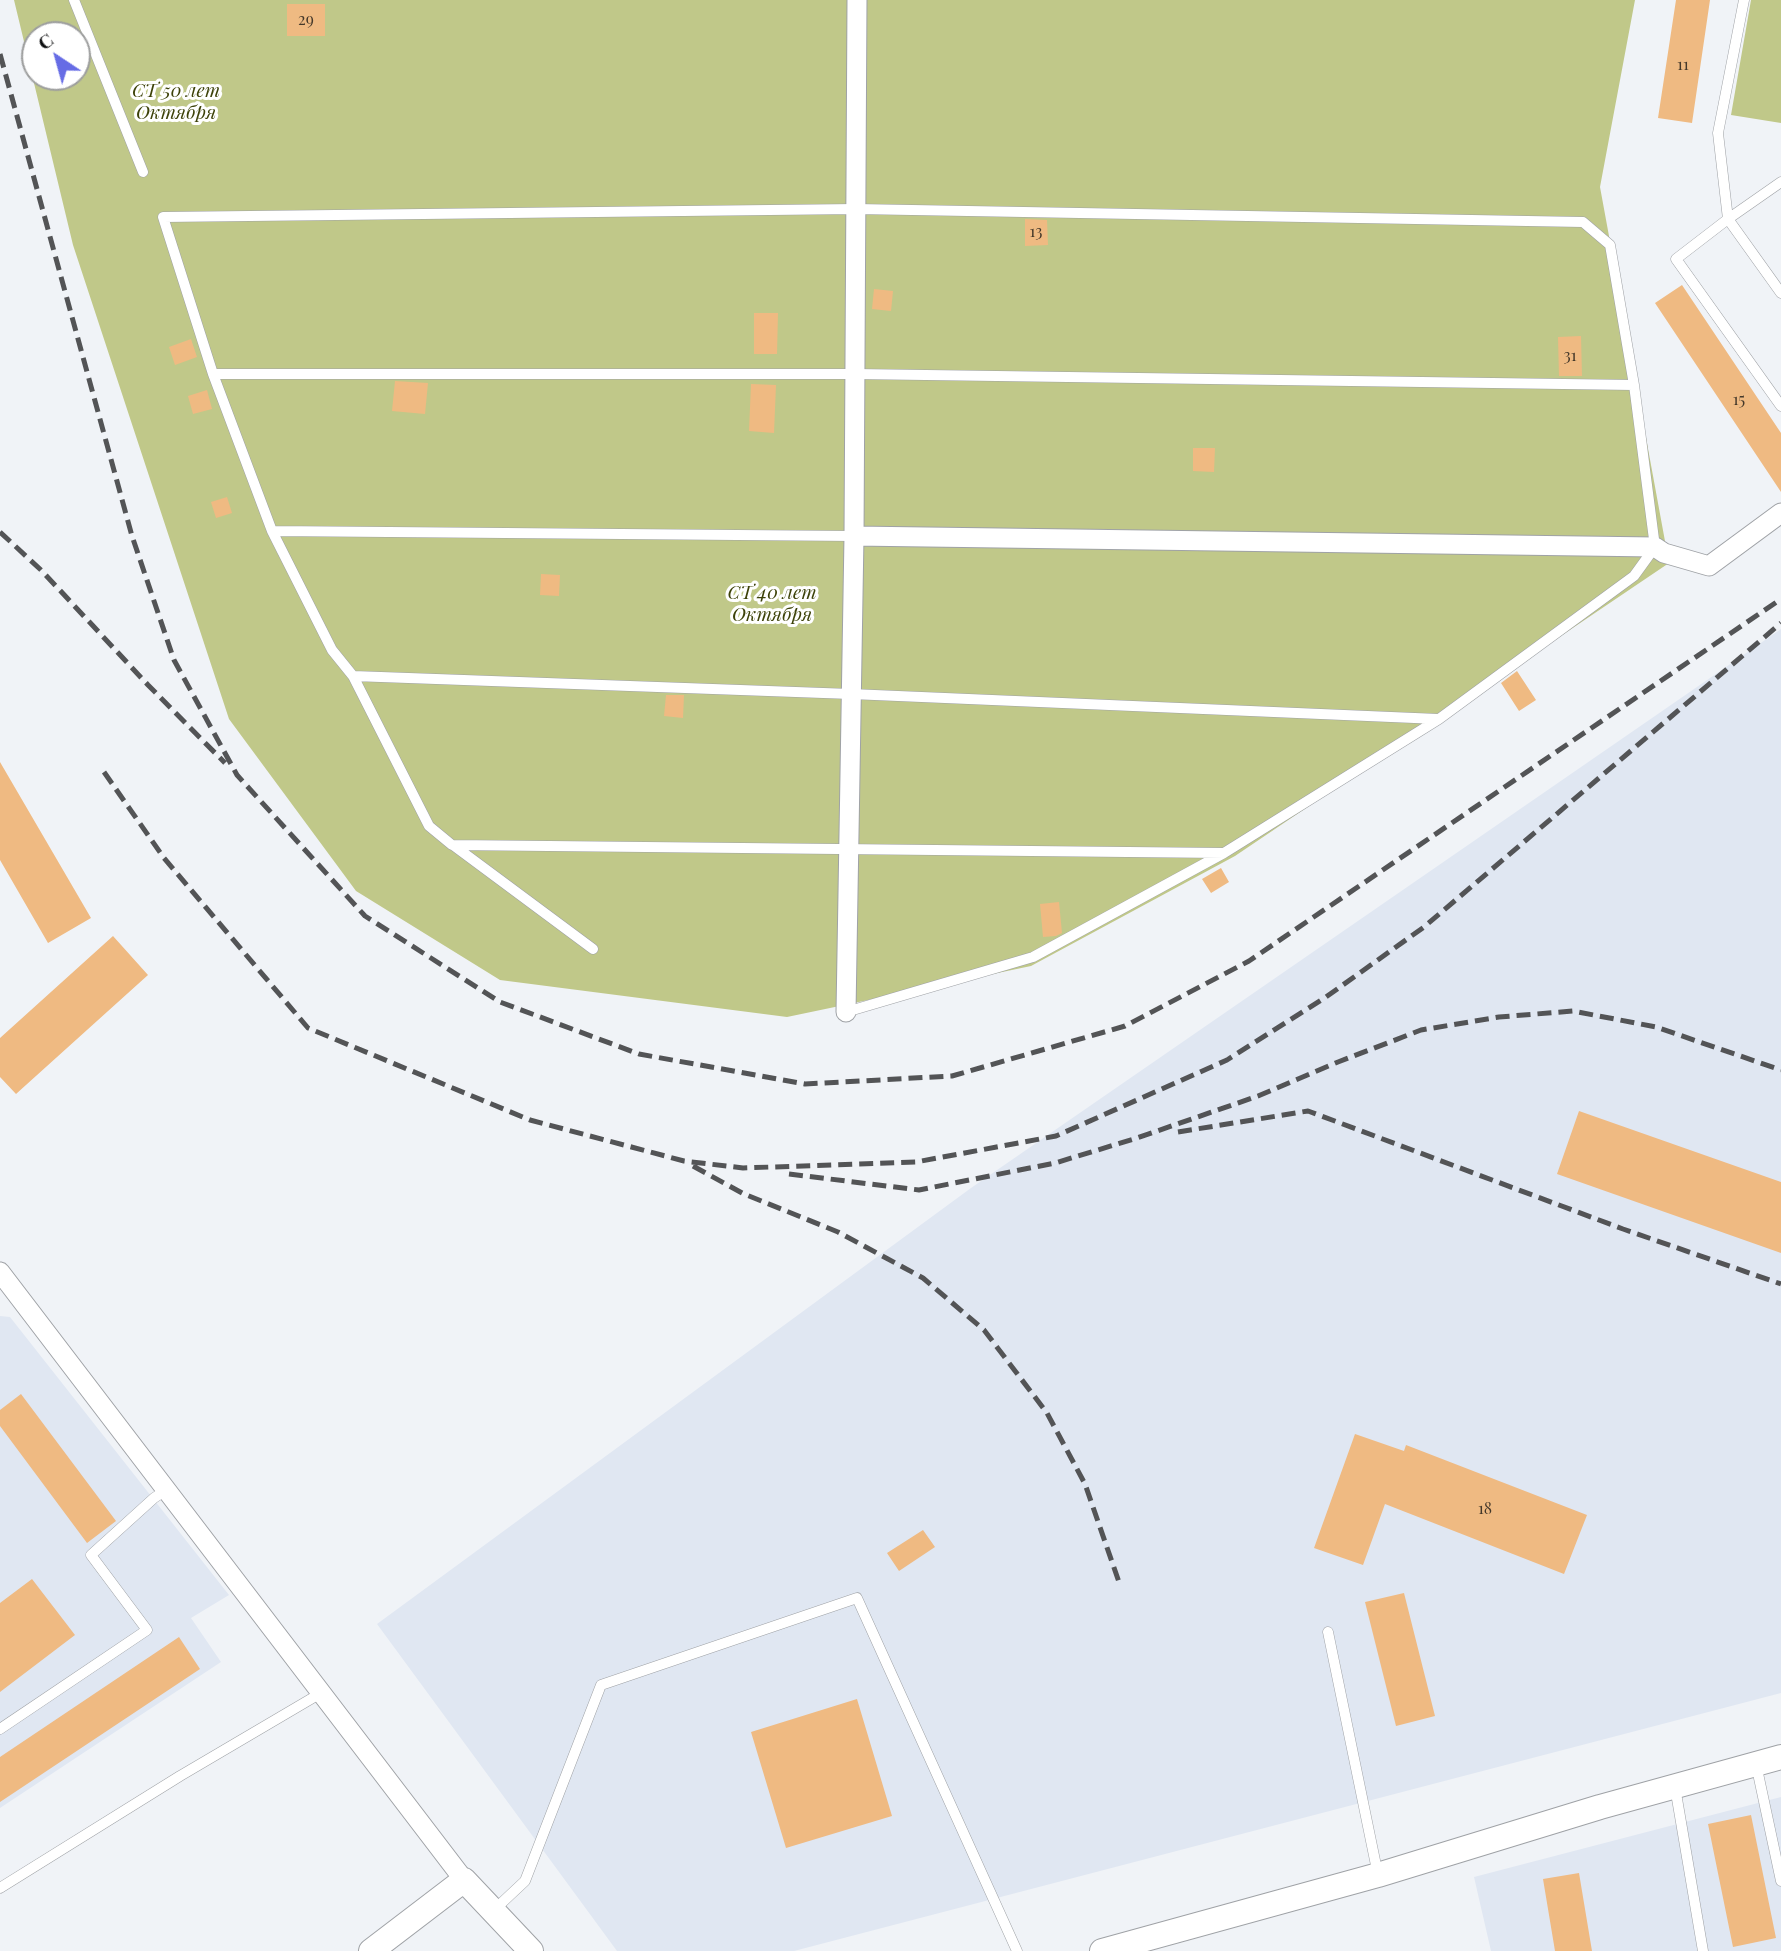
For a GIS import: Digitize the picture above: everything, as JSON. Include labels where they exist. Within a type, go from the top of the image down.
[{"type":"street","points":[[846,1012],[854,536],[857,0]]},
{"type":"street","points":[[854,536],[1655,547],[1664,553],[1709,566],[1781,513]]},
{"type":"street","points":[[3,1282],[166,1490],[464,1880],[531,1951]]},
{"type":"street","points":[[1102,1951],[1378,1875],[1600,1807],[1781,1757]]},
{"type":"street","points":[[371,1951],[464,1880]]},
{"type":"lane","points":[[74,0],[143,172]]},
{"type":"lane","points":[[1744,0],[1718,133],[1728,219],[1781,293]]},
{"type":"lane","points":[[1781,182],[1676,259],[1781,406]]},
{"type":"lane","points":[[593,949],[429,826],[353,676],[332,650],[272,531],[213,374],[163,217],[856,209],[1583,222],[1611,244],[1634,385],[1655,547],[1634,576],[1439,719],[1224,853],[1033,957],[846,1012]]},
{"type":"lane","points":[[213,374],[855,374],[1634,385]]},
{"type":"lane","points":[[272,531],[854,536]]},
{"type":"lane","points":[[353,676],[1439,719]]},
{"type":"lane","points":[[452,845],[1224,853]]},
{"type":"lane","points":[[0,1729],[147,1630],[91,1555],[166,1490]]},
{"type":"lane","points":[[493,1911],[525,1881],[601,1685],[857,1598],[1017,1951]]},
{"type":"lane","points":[[1328,1632],[1378,1875]]},
{"type":"lane","points":[[0,1888],[180,1776],[321,1693]]},
{"type":"lane","points":[[1756,1764],[1781,1881]]},
{"type":"lane","points":[[1675,1786],[1703,1951]]},
{"type":"shaded area","points":[[1781,629],[1781,1693],[794,1951],[617,1951],[377,1624],[971,1188]]},
{"type":"shaded area","points":[[0,1316],[10,1317],[229,1595],[191,1618],[221,1662],[0,1808]]},
{"type":"shaded area","points":[[1781,1797],[1781,1951],[1491,1951],[1474,1877]]},
{"type":"green space","name":"СТ 40 лет Октября","points":[[14,0],[1635,0],[1600,187],[1669,563],[1235,856],[1031,966],[787,1017],[500,980],[356,891],[229,719],[73,245],[36,91],[91,91],[91,21],[21,21],[21,29]]},
{"type":"green space","points":[[1751,0],[1781,0],[1781,123],[1731,115]]},
{"type":"building","points":[[1676,0],[1710,0],[1692,123],[1658,118]]},
{"type":"building","points":[[287,4],[325,4],[325,36],[287,36]]},
{"type":"building","points":[[1025,219],[1047,220],[1048,245],[1025,246]]},
{"type":"building","points":[[1682,285],[1781,433],[1781,492],[1655,303]]},
{"type":"building","points":[[874,289],[893,291],[891,311],[872,309]]},
{"type":"building","points":[[754,313],[778,313],[777,354],[754,354]]},
{"type":"building","points":[[1581,336],[1582,376],[1559,376],[1558,337]]},
{"type":"building","points":[[191,339],[197,357],[175,365],[169,347]]},
{"type":"building","points":[[395,381],[428,383],[425,414],[392,411]]},
{"type":"building","points":[[751,384],[776,385],[774,433],[749,431]]},
{"type":"building","points":[[207,390],[212,409],[193,414],[188,396]]},
{"type":"building","points":[[1193,448],[1215,448],[1214,472],[1193,471]]},
{"type":"building","points":[[227,497],[232,513],[216,518],[211,502]]},
{"type":"building","points":[[541,574],[560,575],[559,596],[540,595]]},
{"type":"building","points":[[1517,671],[1536,700],[1519,711],[1501,683]]},
{"type":"building","points":[[666,695],[684,695],[683,718],[664,716]]},
{"type":"building","points":[[0,762],[91,918],[48,943],[0,860]]},
{"type":"building","points":[[1221,868],[1229,882],[1211,893],[1202,879]]},
{"type":"building","points":[[1059,902],[1062,933],[1043,937],[1040,904]]},
{"type":"building","points":[[113,936],[148,975],[16,1094],[0,1077],[0,1038]]},
{"type":"building","points":[[1579,1111],[1781,1182],[1781,1253],[1557,1174]]},
{"type":"building","points":[[21,1394],[116,1521],[87,1543],[0,1426],[0,1410]]},
{"type":"building","points":[[1355,1434],[1404,1451],[1406,1445],[1587,1515],[1564,1574],[1385,1504],[1363,1565],[1314,1548]]},
{"type":"building","points":[[923,1530],[935,1547],[899,1571],[887,1553]]},
{"type":"building","points":[[32,1579],[75,1635],[0,1692],[0,1603]]},
{"type":"building","points":[[1404,1593],[1435,1716],[1396,1726],[1365,1602]]},
{"type":"building","points":[[179,1637],[200,1669],[0,1802],[0,1757]]},
{"type":"building","points":[[857,1699],[892,1816],[786,1848],[751,1732]]},
{"type":"building","points":[[1751,1815],[1776,1938],[1733,1947],[1708,1824]]},
{"type":"building","points":[[1579,1873],[1592,1951],[1555,1951],[1543,1879]]},
{"type":"railway","points":[[0,54],[132,536],[174,660],[237,775],[365,916],[500,1002],[639,1054],[805,1084],[952,1076],[1125,1026],[1249,961],[1781,599]]},
{"type":"railway","points":[[0,532],[41,570],[225,763]]},
{"type":"railway","points":[[104,772],[164,858],[308,1028],[530,1120],[684,1161],[743,1168],[916,1162],[1056,1136],[1227,1060],[1326,997],[1424,927],[1781,623]]},
{"type":"railway","points":[[789,1174],[919,1190],[1055,1163],[1258,1096],[1421,1030],[1499,1017],[1573,1011],[1656,1027],[1781,1070]]},
{"type":"railway","points":[[1178,1132],[1308,1111],[1623,1229],[1781,1284]]},
{"type":"railway","points":[[693,1166],[744,1194],[838,1232],[923,1278],[984,1330],[1047,1413],[1085,1484],[1120,1585]]},
{"type":"park label","name":"СТ 50 лет Октября","points":[[176,102]]}]
